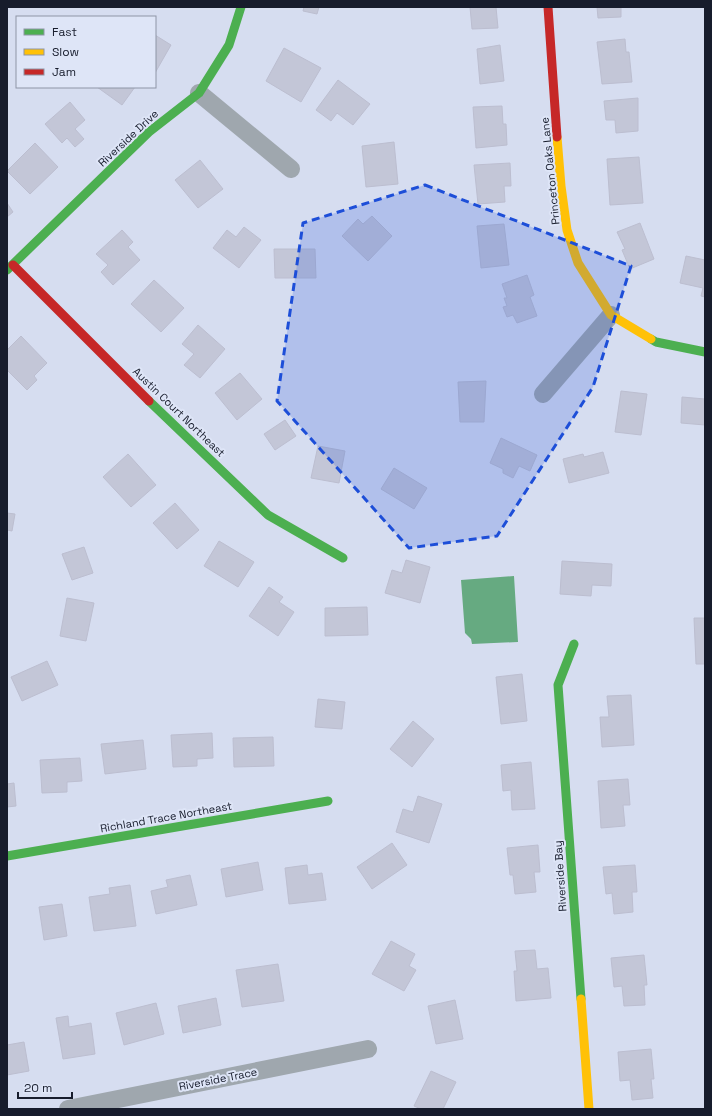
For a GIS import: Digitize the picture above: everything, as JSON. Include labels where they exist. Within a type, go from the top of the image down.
[{"type":"street","name":"Riverside Drive","points":[[10,268],[150,132],[199,93],[229,45],[241,7]]},
{"type":"street","name":"Princeton Oaks Lane","points":[[548,7],[561,186],[568,230],[578,263],[611,315],[656,342],[694,351],[705,352]]},
{"type":"street","points":[[199,93],[291,168]]},
{"type":"street","name":"Austin Court Northeast","points":[[10,268],[268,515],[343,558]]},
{"type":"street","points":[[543,394],[611,315]]},
{"type":"street","name":"Riverside Bay","points":[[574,644],[558,685],[589,1109]]},
{"type":"street","name":"Richland Trace Northeast","points":[[7,856],[328,801]]},
{"type":"street","name":"Riverside Trace","points":[[68,1109],[368,1049]]},
{"type":"highlighted area","points":[[425,185],[631,266],[593,387],[497,536],[409,548],[277,401],[303,223]]},
{"type":"shaded area","points":[[514,576],[518,642],[472,644],[471,639],[465,633],[461,580]]},
{"type":"building","points":[[304,7],[319,7],[317,14],[303,11]]},
{"type":"building","points":[[470,7],[496,7],[498,28],[472,29]]},
{"type":"building","points":[[597,7],[621,7],[621,17],[598,18]]},
{"type":"building","points":[[156,36],[171,45],[156,71]]},
{"type":"building","points":[[625,39],[626,52],[629,52],[632,82],[602,84],[597,42]]},
{"type":"building","points":[[500,45],[504,81],[480,84],[477,49]]},
{"type":"building","points":[[284,48],[321,68],[301,102],[266,81]]},
{"type":"building","points":[[338,80],[370,104],[353,125],[337,113],[331,121],[316,110]]},
{"type":"building","points":[[98,88],[134,88],[122,105]]},
{"type":"building","points":[[638,98],[638,131],[616,133],[615,120],[606,120],[604,101]]},
{"type":"building","points":[[70,102],[85,120],[75,129],[84,139],[75,147],[67,138],[62,143],[45,124]]},
{"type":"building","points":[[502,106],[503,124],[506,124],[507,145],[476,148],[473,107]]},
{"type":"building","points":[[394,142],[398,184],[366,187],[362,146]]},
{"type":"building","points":[[35,143],[58,167],[30,194],[7,171]]},
{"type":"building","points":[[639,157],[643,203],[610,205],[607,159]]},
{"type":"building","points":[[200,160],[223,189],[198,208],[175,180]]},
{"type":"building","points":[[510,163],[511,186],[504,186],[505,202],[478,204],[474,165]]},
{"type":"building","points":[[7,203],[13,212],[7,217]]},
{"type":"building","points":[[372,216],[392,236],[368,261],[342,236],[358,219],[363,224]]},
{"type":"building","points":[[640,223],[654,259],[630,269],[622,250],[625,249],[617,232]]},
{"type":"building","points":[[504,224],[509,265],[481,268],[477,226]]},
{"type":"building","points":[[244,227],[261,240],[239,268],[213,248],[227,230],[236,237]]},
{"type":"building","points":[[122,230],[133,242],[128,247],[140,260],[113,285],[101,272],[108,265],[96,254]]},
{"type":"building","points":[[274,249],[315,249],[316,278],[275,278]]},
{"type":"building","points":[[686,256],[705,260],[705,297],[701,296],[703,288],[680,283]]},
{"type":"building","points":[[527,275],[534,295],[530,297],[537,316],[517,323],[513,315],[507,317],[503,307],[507,306],[504,298],[507,298],[502,284]]},
{"type":"building","points":[[154,280],[184,308],[161,332],[131,304]]},
{"type":"building","points":[[198,325],[225,349],[200,378],[184,365],[194,354],[182,344]]},
{"type":"building","points":[[21,336],[47,363],[34,376],[37,380],[27,390],[7,370],[7,350]]},
{"type":"building","points":[[240,373],[262,399],[237,420],[215,393]]},
{"type":"building","points":[[486,381],[484,422],[460,422],[458,382]]},
{"type":"building","points":[[621,391],[647,394],[641,435],[615,432]]},
{"type":"building","points":[[682,397],[705,399],[705,425],[681,423]]},
{"type":"building","points":[[285,420],[296,436],[275,450],[264,434]]},
{"type":"building","points":[[501,438],[537,455],[530,471],[519,466],[513,478],[503,473],[503,469],[490,463]]},
{"type":"building","points":[[318,446],[345,451],[339,483],[311,478]]},
{"type":"building","points":[[603,452],[609,473],[569,483],[563,459],[583,454],[584,457]]},
{"type":"building","points":[[128,454],[156,485],[131,507],[103,477]]},
{"type":"building","points":[[394,468],[427,488],[414,509],[381,489]]},
{"type":"building","points":[[175,503],[199,530],[177,549],[153,523]]},
{"type":"building","points":[[7,513],[15,514],[12,531],[7,530]]},
{"type":"building","points":[[219,541],[254,562],[238,587],[204,566]]},
{"type":"building","points":[[84,547],[93,573],[72,580],[62,554]]},
{"type":"building","points":[[406,560],[430,567],[420,603],[385,593],[392,570],[402,573]]},
{"type":"building","points":[[562,561],[612,564],[611,586],[592,585],[591,596],[560,594]]},
{"type":"building","points":[[269,587],[283,597],[279,602],[294,612],[278,636],[249,616]]},
{"type":"building","points":[[67,598],[94,603],[86,641],[60,636]]},
{"type":"building","points":[[367,607],[368,635],[325,636],[325,608]]},
{"type":"building","points":[[694,618],[705,618],[705,664],[696,664]]},
{"type":"building","points":[[47,661],[58,685],[22,701],[11,677]]},
{"type":"building","points":[[522,674],[527,721],[501,724],[496,677]]},
{"type":"building","points":[[631,695],[634,745],[602,747],[600,717],[609,717],[607,696]]},
{"type":"building","points":[[318,699],[345,702],[342,729],[315,727]]},
{"type":"building","points":[[413,721],[434,739],[412,767],[390,749]]},
{"type":"building","points":[[212,733],[213,758],[197,759],[197,766],[173,767],[171,735]]},
{"type":"building","points":[[273,737],[274,766],[234,767],[233,738]]},
{"type":"building","points":[[143,740],[146,769],[105,774],[101,744]]},
{"type":"building","points":[[80,758],[82,781],[67,782],[67,792],[42,793],[40,760]]},
{"type":"building","points":[[531,762],[535,809],[512,810],[511,790],[503,791],[501,765]]},
{"type":"building","points":[[628,779],[630,805],[623,805],[625,826],[601,828],[598,781]]},
{"type":"building","points":[[14,783],[16,806],[7,807],[7,784]]},
{"type":"building","points":[[418,796],[442,804],[429,843],[396,832],[403,809],[413,812]]},
{"type":"building","points":[[392,843],[407,865],[372,889],[357,867]]},
{"type":"building","points":[[538,845],[540,872],[534,872],[536,892],[515,894],[513,875],[510,875],[507,848]]},
{"type":"building","points":[[258,862],[263,890],[226,897],[221,869]]},
{"type":"building","points":[[307,865],[308,875],[322,873],[326,900],[289,904],[285,868]]},
{"type":"building","points":[[635,865],[637,892],[632,892],[633,912],[614,914],[612,893],[606,894],[603,867]]},
{"type":"building","points":[[190,875],[197,905],[156,914],[151,891],[168,887],[166,880]]},
{"type":"building","points":[[130,885],[136,926],[94,931],[89,897],[110,894],[109,888]]},
{"type":"building","points":[[62,904],[67,936],[44,940],[39,907]]},
{"type":"building","points":[[391,941],[415,954],[409,966],[416,970],[404,991],[372,974]]},
{"type":"building","points":[[535,950],[537,969],[548,968],[551,998],[516,1001],[514,971],[517,971],[515,951]]},
{"type":"building","points":[[644,955],[647,985],[644,985],[645,1005],[624,1006],[622,986],[614,987],[611,958]]},
{"type":"building","points":[[278,964],[284,1001],[242,1007],[236,970]]},
{"type":"building","points":[[216,998],[221,1025],[183,1033],[178,1006]]},
{"type":"building","points":[[455,1000],[463,1039],[436,1044],[428,1006]]},
{"type":"building","points":[[156,1003],[164,1034],[124,1045],[116,1013]]},
{"type":"building","points":[[68,1016],[69,1027],[91,1023],[95,1054],[63,1059],[56,1018]]},
{"type":"building","points":[[24,1042],[29,1071],[7,1075],[7,1045]]},
{"type":"building","points":[[651,1049],[654,1079],[651,1079],[653,1098],[632,1100],[630,1080],[620,1081],[618,1052]]},
{"type":"building","points":[[431,1071],[456,1082],[443,1109],[421,1109],[414,1106]]},
{"type":"traffic: fast","points":[[7,270],[149,132],[199,93],[229,45],[241,7]]},
{"type":"traffic: fast","points":[[651,339],[656,342],[705,352]]},
{"type":"traffic: fast","points":[[149,401],[268,515],[343,558]]},
{"type":"traffic: fast","points":[[574,644],[558,685],[581,999]]},
{"type":"traffic: fast","points":[[7,856],[328,801]]},
{"type":"traffic: slow","points":[[557,137],[561,186],[567,230],[578,263],[611,315],[651,339]]},
{"type":"traffic: slow","points":[[581,999],[589,1109]]},
{"type":"traffic: jam","points":[[548,7],[557,137]]},
{"type":"traffic: jam","points":[[13,265],[149,401]]}]
